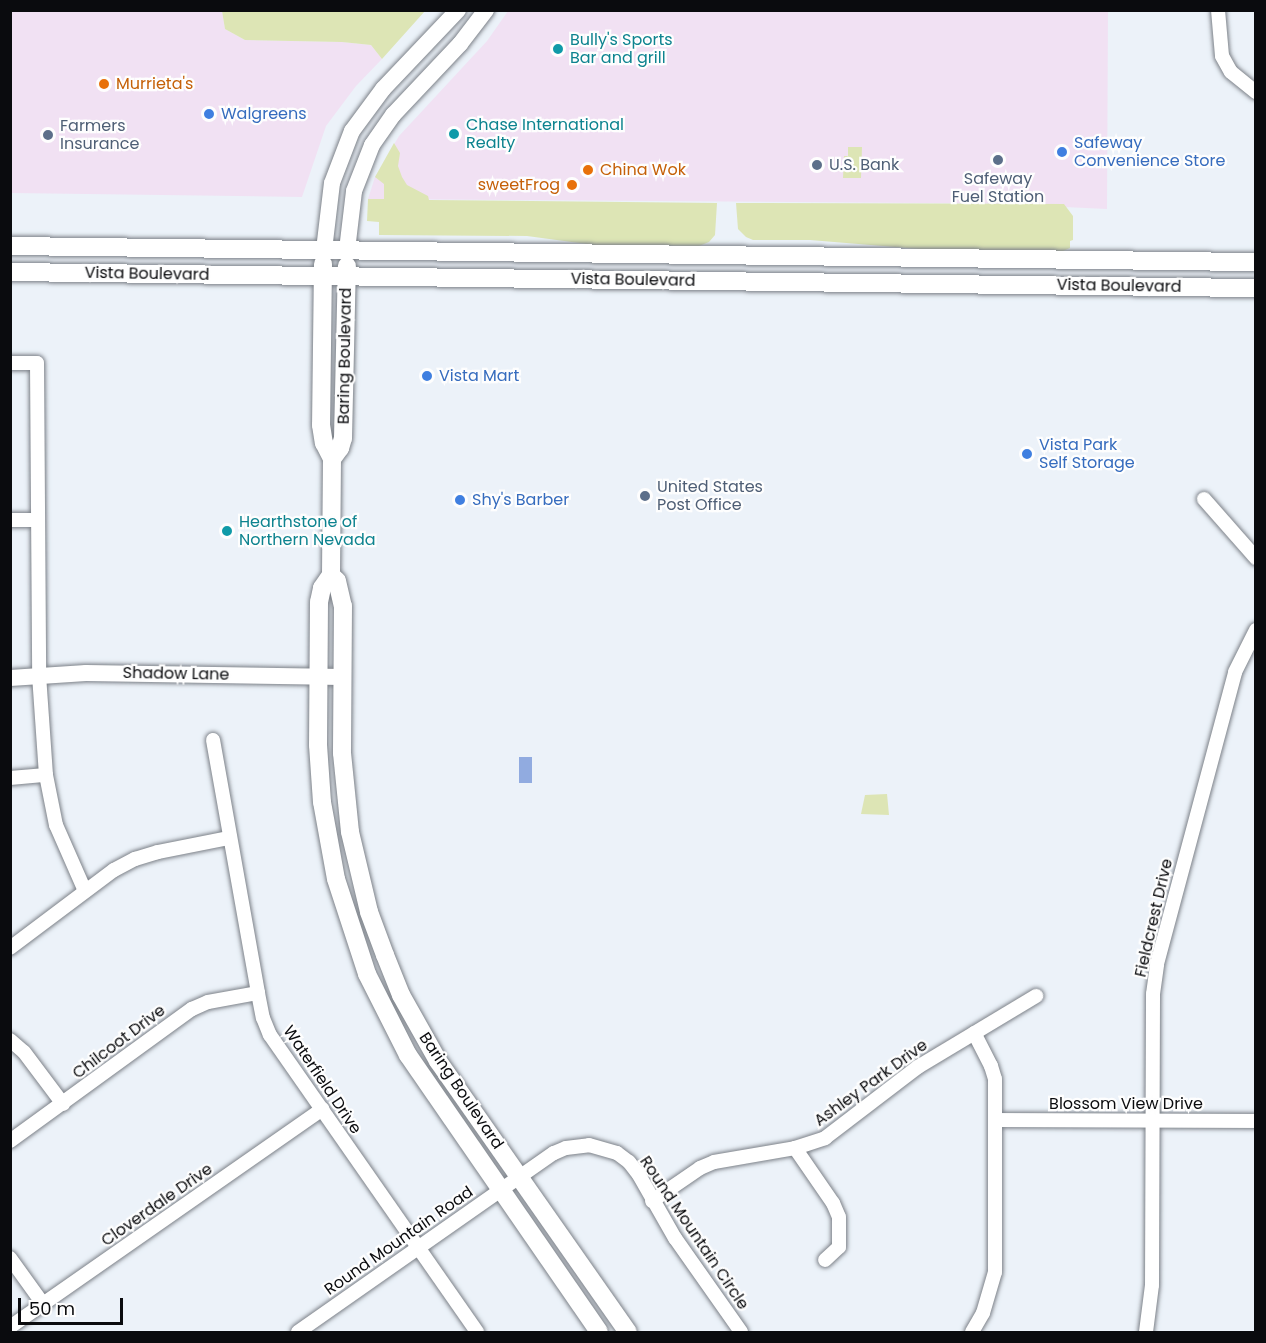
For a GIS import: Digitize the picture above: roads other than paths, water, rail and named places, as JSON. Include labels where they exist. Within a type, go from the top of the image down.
[{"type":"main road","name":"Vista Boulevard","points":[[10,246],[1256,262]]},
{"type":"main road","name":"Baring Boulevard","points":[[324,250],[321,425],[324,443],[332,459],[331,575],[322,588],[319,602],[319,775],[324,818],[336,879],[355,942],[379,1000],[408,1055],[599,1332]]},
{"type":"main road","name":"Baring Boulevard","points":[[332,459],[340,448],[343,438],[347,250]]},
{"type":"main road","name":"Vista Boulevard","points":[[10,272],[1256,288]]},
{"type":"main road","name":"Baring Boulevard","points":[[331,575],[337,581],[343,606],[345,792],[350,832],[369,912],[401,994],[438,1061],[628,1332]]},
{"type":"street","points":[[324,250],[332,183],[352,131],[383,89],[458,10]]},
{"type":"street","points":[[347,250],[354,191],[372,145],[393,115],[460,44],[486,10]]},
{"type":"street","points":[[1218,10],[1222,56],[1231,72],[1253,91]]},
{"type":"street","points":[[10,363],[37,363],[39,675],[46,775],[56,825],[85,891]]},
{"type":"street","points":[[1204,499],[1256,558]]},
{"type":"street","points":[[10,520],[38,520]]},
{"type":"street","name":"Fieldcrest Drive","points":[[1146,1332],[1152,1285],[1153,994],[1157,964],[1235,672],[1256,630]]},
{"type":"street","name":"Shadow Lane","points":[[10,678],[39,675],[342,677]]},
{"type":"street","name":"Waterfield Drive","points":[[213,740],[258,993],[270,1035],[477,1332]]},
{"type":"street","points":[[10,778],[46,775]]},
{"type":"street","points":[[10,948],[114,870],[158,852],[229,838]]},
{"type":"street","name":"Chilcoot Drive","points":[[10,1141],[192,1009],[208,1002],[258,993]]},
{"type":"street","name":"Ashley Park Drive","points":[[652,1201],[700,1168],[714,1162],[795,1148],[825,1138],[918,1066],[1036,996]]},
{"type":"street","points":[[972,1332],[983,1313],[995,1272],[995,1079],[974,1033]]},
{"type":"street","points":[[10,1040],[24,1052],[63,1104]]},
{"type":"street","name":"Cloverdale Drive","points":[[10,1327],[322,1110]]},
{"type":"street","name":"Blossom View Drive","points":[[996,1120],[1256,1120]]},
{"type":"street","name":"Round Mountain Circle","points":[[519,1177],[566,1148],[596,1146],[616,1153],[629,1162],[675,1238],[741,1332]]},
{"type":"street","points":[[795,1148],[833,1203],[838,1217],[839,1247],[825,1260]]},
{"type":"street","name":"Round Mountain Road","points":[[298,1332],[519,1177]]},
{"type":"street","points":[[10,1258],[43,1304]]},
{"type":"water","points":[[519,757],[532,757],[532,783],[519,783]]},
{"type":"place","name":"Bully's Sports Bar and grill","points":[[558,49]]},
{"type":"place","name":"Murrieta's","points":[[104,84]]},
{"type":"place","name":"Walgreens","points":[[209,114]]},
{"type":"place","name":"Chase International Realty","points":[[454,134]]},
{"type":"place","name":"Farmers Insurance","points":[[48,135]]},
{"type":"place","name":"Safeway Convenience Store","points":[[1062,152]]},
{"type":"place","name":"Safeway Fuel Station","points":[[998,160]]},
{"type":"place","name":"U.S. Bank","points":[[817,165]]},
{"type":"place","name":"China Wok","points":[[588,170]]},
{"type":"place","name":"sweetFrog","points":[[572,185]]},
{"type":"place","name":"Vista Mart","points":[[427,376]]},
{"type":"place","name":"Vista Park Self Storage","points":[[1027,454]]},
{"type":"place","name":"United States Post Office","points":[[645,496]]},
{"type":"place","name":"Shy's Barber","points":[[460,500]]},
{"type":"place","name":"Hearthstone of Northern Nevada","points":[[227,531]]}]
